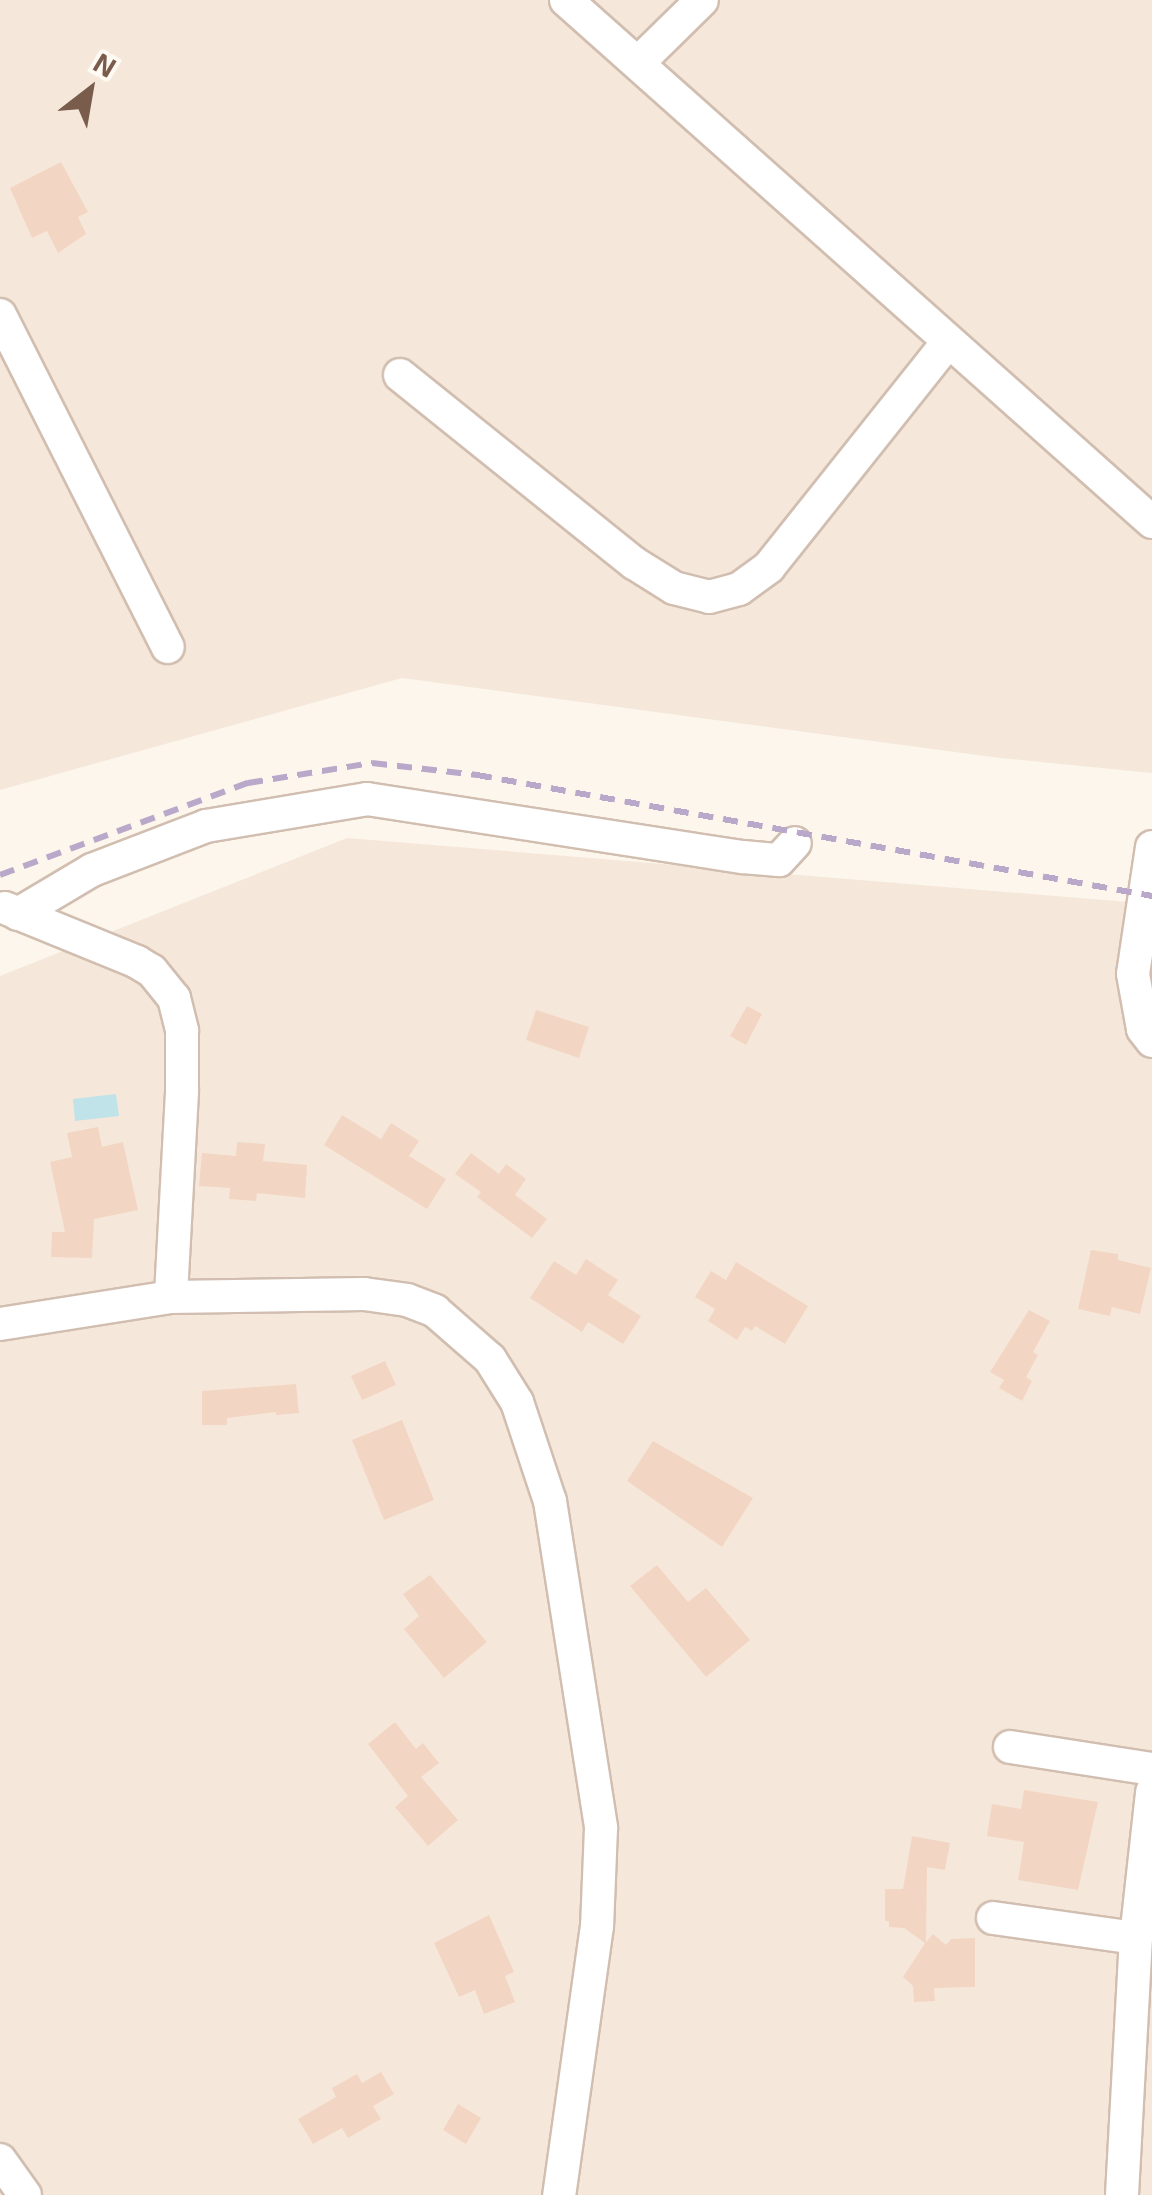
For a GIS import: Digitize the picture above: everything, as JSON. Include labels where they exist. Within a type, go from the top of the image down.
[{"type":"street","points":[[566,0],[1152,522]]},
{"type":"street","points":[[639,62],[702,0]]},
{"type":"street","points":[[0,315],[168,647]]},
{"type":"street","points":[[400,376],[634,563],[674,588],[709,597],[738,590],[769,567],[948,342]]},
{"type":"street","points":[[9,910],[92,870],[206,826],[367,799],[744,857],[779,860],[795,842]]},
{"type":"street","points":[[1152,846],[1133,974],[1143,1029],[1152,1041]]},
{"type":"street","points":[[9,910],[137,962],[152,971],[174,998],[182,1030],[182,1092],[171,1297]]},
{"type":"street","points":[[0,1324],[171,1297],[327,1292],[407,1300],[459,1327],[490,1360],[517,1402],[550,1501],[602,1828],[596,1926],[559,2195]]},
{"type":"street","points":[[1010,1747],[1152,1769]]},
{"type":"street","points":[[1122,2195],[1144,2017],[1136,1938],[1152,1792]]},
{"type":"street","points":[[994,1918],[1136,1938]]},
{"type":"street","points":[[0,2160],[25,2195]]},
{"type":"shaded area","points":[[0,0],[1152,0],[1152,773],[1000,758],[402,678],[0,790]]},
{"type":"shaded area","points":[[347,838],[1152,904],[1152,2195],[0,2195],[0,976]]},
{"type":"water","points":[[116,1094],[119,1116],[75,1121],[73,1099]]},
{"type":"building","points":[[61,162],[88,212],[78,217],[86,234],[58,253],[47,231],[32,238],[10,188]]},
{"type":"building","points":[[747,1006],[762,1014],[746,1045],[730,1036]]},
{"type":"building","points":[[536,1010],[589,1027],[579,1058],[526,1040]]},
{"type":"building","points":[[342,1115],[381,1139],[391,1123],[419,1141],[409,1156],[446,1179],[427,1209],[324,1145]]},
{"type":"building","points":[[98,1127],[102,1147],[123,1142],[138,1210],[94,1219],[92,1258],[51,1257],[52,1232],[65,1232],[50,1162],[72,1157],[67,1133]]},
{"type":"building","points":[[237,1142],[265,1144],[263,1161],[307,1165],[305,1198],[257,1193],[256,1201],[229,1199],[230,1188],[199,1186],[202,1153],[236,1156]]},
{"type":"building","points":[[471,1153],[499,1174],[506,1164],[526,1179],[515,1195],[547,1219],[532,1238],[477,1197],[481,1192],[455,1174]]},
{"type":"building","points":[[1091,1250],[1118,1254],[1118,1260],[1151,1268],[1140,1314],[1112,1307],[1110,1316],[1078,1309]]},
{"type":"building","points":[[586,1259],[618,1280],[608,1295],[641,1316],[623,1344],[588,1322],[582,1332],[530,1298],[554,1261],[576,1275]]},
{"type":"building","points":[[736,1262],[808,1306],[785,1344],[755,1326],[752,1331],[745,1327],[737,1340],[708,1321],[715,1309],[695,1297],[711,1271],[726,1280]]},
{"type":"building","points":[[1029,1310],[1050,1321],[1033,1352],[1038,1355],[1026,1377],[1032,1381],[1022,1401],[999,1388],[1004,1380],[990,1372]]},
{"type":"building","points":[[385,1361],[396,1385],[362,1400],[351,1376]]},
{"type":"building","points":[[296,1384],[299,1413],[227,1418],[227,1425],[202,1425],[202,1391]]},
{"type":"building","points":[[402,1420],[434,1500],[384,1520],[352,1440]]},
{"type":"building","points":[[653,1441],[753,1498],[722,1547],[627,1481]]},
{"type":"building","points":[[657,1565],[688,1602],[706,1588],[750,1640],[706,1677],[630,1586]]},
{"type":"building","points":[[430,1575],[487,1642],[444,1678],[404,1629],[419,1616],[403,1594]]},
{"type":"building","points":[[395,1722],[416,1749],[423,1743],[439,1763],[421,1777],[458,1820],[428,1846],[395,1807],[408,1796],[368,1744]]},
{"type":"building","points":[[1024,1790],[1098,1802],[1078,1890],[1018,1880],[1024,1842],[987,1836],[992,1804],[1021,1809]]},
{"type":"building","points":[[912,1836],[950,1843],[945,1870],[927,1867],[926,1942],[933,1934],[946,1945],[951,1939],[975,1938],[975,1987],[934,1988],[935,2001],[914,2002],[913,1986],[903,1977],[925,1943],[904,1928],[889,1927],[889,1921],[885,1921],[885,1889],[903,1889]]},
{"type":"building","points":[[489,1915],[514,1972],[505,1976],[515,2002],[484,2014],[475,1990],[459,1997],[434,1943]]},
{"type":"building","points":[[381,2072],[394,2094],[373,2106],[381,2119],[348,2138],[342,2128],[313,2144],[298,2119],[336,2097],[332,2088],[357,2074],[362,2083]]},
{"type":"building","points":[[458,2104],[481,2118],[466,2144],[443,2130]]},
{"type":"railway","points":[[0,875],[248,783],[372,763],[477,775],[1152,896]]}]
